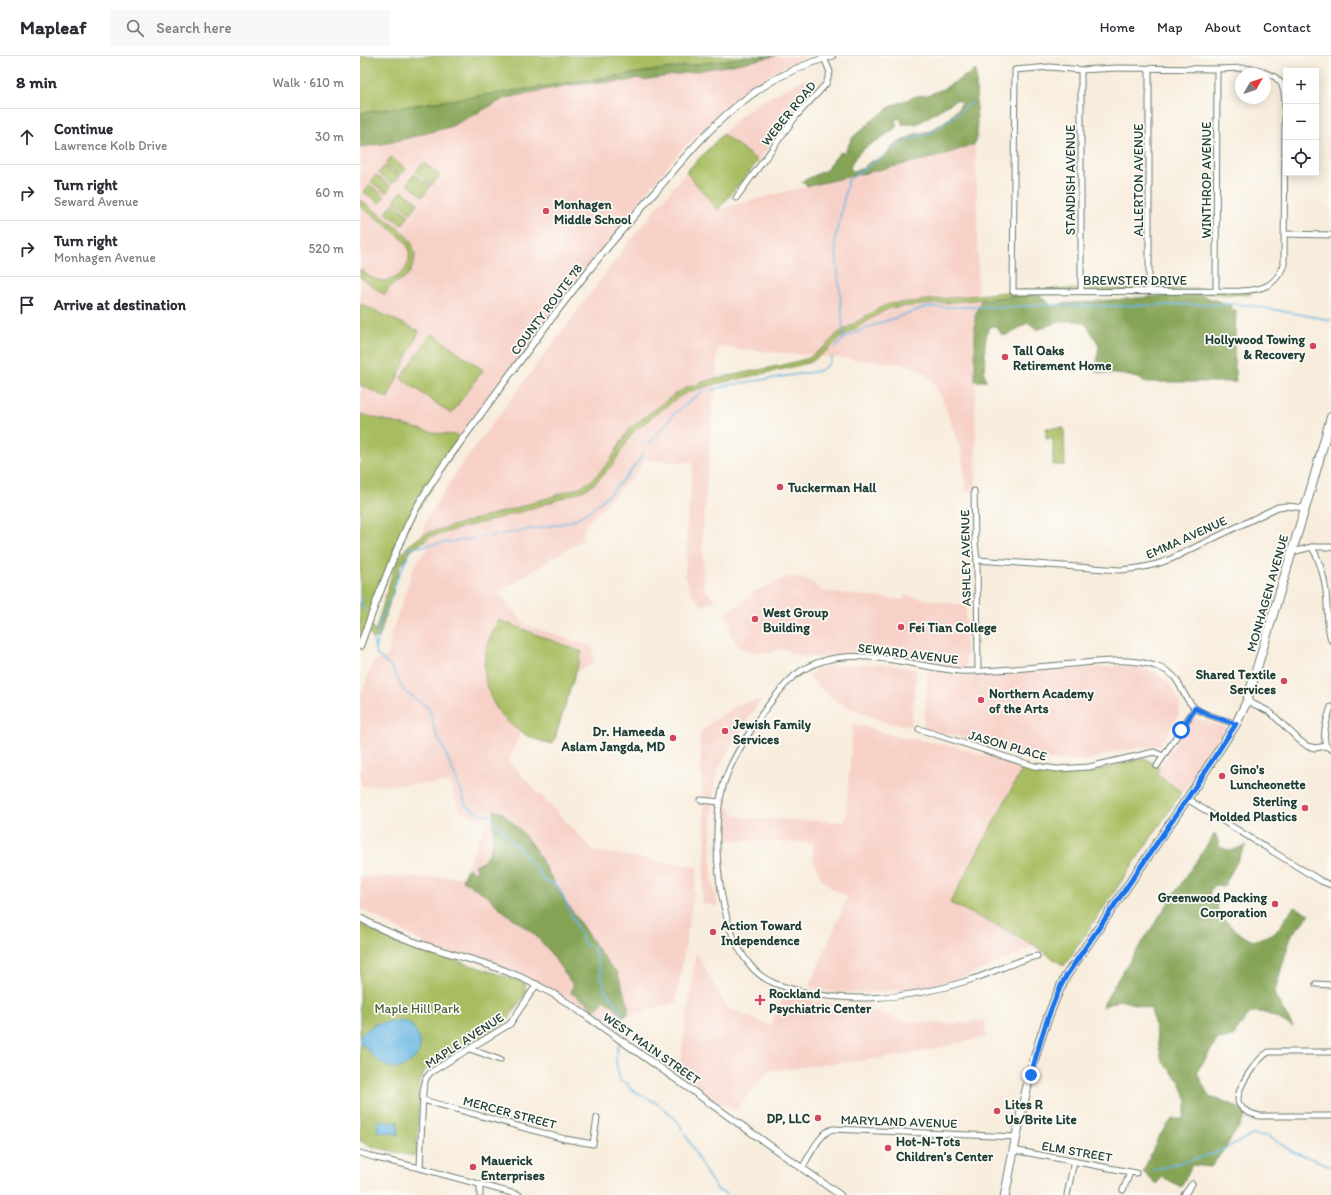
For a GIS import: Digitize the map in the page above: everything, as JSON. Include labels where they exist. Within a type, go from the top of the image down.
[{"type":"main road","name":"MONHAGEN AVENUE","points":[[1005,1195],[1016,1137],[1044,1027],[1057,992],[1066,976],[1187,799],[1236,724],[1247,701],[1331,417]]},
{"type":"street","name":"COUNTY ROUTE 78","points":[[360,646],[392,560],[403,535],[430,485],[588,270],[687,156],[726,114],[752,94],[778,78],[803,66],[832,56]]},
{"type":"street","name":"WEBER ROAD","points":[[736,198],[798,115],[826,84],[830,72],[824,58]]},
{"type":"street","name":"BREWSTER DRIVE","points":[[1050,67],[1082,70],[1117,68],[1217,69],[1245,68],[1259,70],[1275,77],[1281,83],[1284,92],[1284,265],[1281,274],[1272,284],[1253,290],[1013,292],[1015,70],[1050,67]]},
{"type":"street","name":"ALLERTON AVENUE","points":[[1149,69],[1149,290]]},
{"type":"street","name":"WINTHROP AVENUE","points":[[1216,291],[1217,69]]},
{"type":"street","name":"STANDISH AVENUE","points":[[1081,291],[1082,70]]},
{"type":"street","points":[[1284,234],[1331,235]]},
{"type":"street","name":"ASHLEY AVENUE","points":[[974,491],[975,542],[977,560],[978,672]]},
{"type":"street","name":"EMMA AVENUE","points":[[977,560],[1120,570],[1139,569],[1157,565],[1278,507],[1287,506],[1305,508]]},
{"type":"street","points":[[1292,552],[1312,548],[1331,547]]},
{"type":"street","points":[[1312,548],[1319,559],[1326,592],[1327,623],[1331,640]]},
{"type":"street","name":"SEWARD AVENUE","points":[[1037,956],[1023,959],[956,985],[925,992],[886,997],[848,998],[828,996],[789,988],[768,980],[756,972],[745,958],[736,942],[725,912],[718,862],[717,834],[723,784],[731,765],[775,697],[788,682],[812,664],[827,659],[836,658],[870,657],[953,670],[978,672],[1097,662],[1143,662],[1159,667],[1170,673],[1179,682],[1186,698],[1195,708],[1209,715],[1236,724]]},
{"type":"street","points":[[1247,701],[1270,712],[1307,746],[1315,748],[1329,748]]},
{"type":"street","points":[[1329,748],[1324,740],[1331,707]]},
{"type":"street","points":[[1157,766],[1195,708]]},
{"type":"street","name":"JASON PLACE","points":[[918,729],[1034,766],[1048,768],[1089,767],[1154,752],[1163,756]]},
{"type":"street","points":[[1187,799],[1321,881],[1331,885]]},
{"type":"street","points":[[701,800],[720,802]]},
{"type":"street","name":"WEST MAIN STREET","points":[[360,918],[400,937],[496,967],[537,984],[555,994],[840,1195]]},
{"type":"street","name":"MAPLE AVENUE","points":[[420,1168],[424,1083],[426,1078],[431,1072],[510,1024],[537,984]]},
{"type":"street","points":[[1316,984],[1331,985]]},
{"type":"street","points":[[470,1049],[500,1060]]},
{"type":"street","points":[[1331,1052],[1270,1052],[1263,1055],[1254,1066],[1241,1088],[1238,1097],[1239,1103],[1249,1114],[1260,1116],[1331,1116]]},
{"type":"street","name":"MERCER STREET","points":[[423,1100],[565,1139],[593,1144],[597,1118]]},
{"type":"street","name":"MARYLAND AVENUE","points":[[802,1168],[824,1134],[833,1129],[1016,1137]]},
{"type":"street","name":"ELM STREET","points":[[1013,1150],[1136,1173]]},
{"type":"street","points":[[360,1153],[519,1195]]},
{"type":"street","points":[[1067,1195],[1074,1161]]},
{"type":"street","points":[[1123,1190],[1130,1172]]},
{"type":"street","points":[[1184,1195],[1192,1184]]},
{"type":"street","points":[[480,1185],[480,1195]]},
{"type":"shaded area","points":[[755,56],[806,56],[778,70],[735,99],[682,149],[648,190],[464,436],[435,433],[360,414],[360,113]]},
{"type":"shaded area","points":[[807,78],[813,93],[789,118],[758,161],[723,134],[736,119],[763,100]]},
{"type":"shaded area","points":[[975,144],[978,297],[981,300],[975,316],[976,490],[966,492],[961,450],[941,396],[933,382],[923,372],[905,364],[718,347],[702,539],[704,589],[715,600],[703,606],[691,593],[685,575],[687,542],[689,539],[686,538],[693,463],[644,460],[638,472],[584,526],[582,540],[498,593],[526,625],[593,647],[594,663],[538,688],[509,762],[594,851],[698,867],[676,1003],[631,1015],[591,1020],[588,1009],[553,989],[528,978],[434,949],[360,908],[360,877],[463,877],[485,824],[459,810],[450,783],[360,786],[360,697],[373,662],[388,656],[391,635],[414,566],[430,545],[419,540],[427,518],[459,468],[631,239],[686,172],[718,210],[824,182],[940,156]]},
{"type":"shaded area","name":"Fei Tian College","points":[[789,577],[801,578],[812,583],[821,590],[828,592],[904,600],[904,595],[966,606],[966,669],[876,657],[816,657],[792,655],[788,651],[782,649],[776,650],[772,653],[749,651],[740,647],[731,635],[726,611],[730,611],[753,592]]},
{"type":"shaded area","points":[[882,664],[917,669],[911,726],[887,723],[846,706],[834,700],[809,676],[817,668],[833,665]]},
{"type":"shaded area","points":[[1122,666],[1156,672],[1167,681],[1175,692],[1180,703],[1179,714],[1161,745],[1119,751],[1089,760],[1058,761],[1021,755],[952,734],[923,729],[928,671],[963,676],[999,675]]},
{"type":"shaded area","points":[[761,700],[750,715],[718,769],[714,786],[711,840],[712,875],[718,907],[702,903],[706,843],[699,735],[709,724],[731,708],[745,702]]},
{"type":"shaded area","points":[[1192,717],[1225,727],[1183,792],[1156,774]]},
{"type":"shaded area","points":[[853,723],[894,736],[953,746],[1023,768],[951,903],[1034,945],[1008,959],[981,970],[955,979],[917,988],[871,993],[853,993],[829,992],[809,987],[848,897],[834,890],[821,878],[813,859],[813,843],[722,840],[724,804],[734,813],[744,818],[845,822]]},
{"type":"shaded area","points":[[696,952],[726,1007],[770,1026],[785,993],[824,1003],[871,1005],[873,1011],[901,1020],[921,1023],[953,1024],[984,1020],[987,1037],[900,1056],[768,1071],[735,1112],[679,1073]]},
{"type":"green space","points":[[360,56],[755,56],[360,113]]},
{"type":"green space","points":[[755,56],[775,56],[644,80],[637,78],[628,81],[568,85],[506,98],[450,127],[388,143],[360,147],[360,113]]},
{"type":"green space","points":[[976,70],[977,137],[975,144],[940,156],[808,186],[801,182],[826,170],[839,153],[845,152],[852,138],[868,124],[870,128],[870,122],[893,105],[917,96],[927,95],[941,90]],"holes":[[[956,100],[962,102],[958,109],[948,119],[931,131],[916,134],[892,146],[884,157],[870,162],[862,169],[853,171],[850,168],[853,160],[858,154],[897,126],[895,121],[897,118],[901,119],[902,124],[917,124]]]},
{"type":"green space","points":[[723,134],[758,161],[718,210],[686,172]]},
{"type":"green space","points":[[391,157],[406,169],[400,176],[385,164]]},
{"type":"green space","points":[[423,163],[440,175],[432,185],[416,172]]},
{"type":"green space","points":[[384,166],[399,177],[393,184],[378,173]]},
{"type":"green space","points":[[414,174],[431,186],[423,196],[407,184]]},
{"type":"green space","points":[[376,175],[391,186],[386,193],[371,182]]},
{"type":"green space","points":[[370,185],[385,196],[379,203],[364,192]]},
{"type":"green space","points":[[402,191],[418,203],[411,213],[394,201]]},
{"type":"green space","points":[[360,200],[400,230],[411,242],[414,249],[415,256],[409,273],[403,279],[391,286],[385,295],[360,277],[360,269],[375,279],[386,281],[393,279],[399,276],[408,264],[409,250],[406,243],[397,234],[360,206]]},
{"type":"green space","points":[[393,203],[409,215],[402,225],[386,213]]},
{"type":"green space","points":[[1038,289],[1196,289],[1249,291],[1251,294],[1038,294],[890,308],[840,338],[830,348],[811,362],[711,385],[688,392],[677,398],[633,432],[613,464],[594,484],[583,491],[524,511],[429,537],[412,550],[400,566],[379,638],[376,637],[373,639],[367,628],[360,647],[360,414],[435,433],[464,436],[407,528],[369,621],[375,633],[395,564],[408,546],[427,533],[523,506],[581,487],[591,481],[610,461],[629,429],[675,394],[686,388],[709,380],[783,365],[809,358],[827,345],[837,334],[879,308],[889,304]]},
{"type":"green space","points":[[1196,293],[1231,306],[1231,310],[1236,310],[1234,362],[1236,382],[1143,382],[1141,379],[1125,375],[1096,372],[1099,345],[1086,324],[1080,321],[1060,321],[1037,330],[1032,325],[1027,323],[1006,335],[1002,335],[996,326],[992,326],[988,329],[985,343],[984,372],[986,381],[975,381],[975,316],[981,300],[1038,294],[1051,305]]},
{"type":"green space","points":[[361,304],[419,331],[388,398],[360,385]]},
{"type":"green space","points":[[432,333],[483,370],[451,414],[401,378]]},
{"type":"green space","points":[[1046,428],[1064,428],[1065,465],[1053,465],[1053,439],[1046,439]]},
{"type":"green space","points":[[499,620],[582,652],[553,744],[532,738],[514,728],[501,714],[491,697],[485,679],[485,659],[489,640]]},
{"type":"green space","points":[[1144,758],[1160,767],[1156,774],[1182,792],[1064,966],[1034,945],[950,903],[1023,768],[1060,774],[1090,772]]},
{"type":"green space","points":[[494,810],[504,814],[521,831],[535,849],[560,893],[590,938],[611,967],[617,972],[629,1007],[627,1015],[622,1016],[614,1006],[604,1000],[599,1007],[593,1009],[586,1002],[571,993],[573,985],[547,948],[534,934],[502,910],[486,895],[462,880],[467,868],[474,872],[477,871],[474,865],[483,862],[489,853],[493,841]]},
{"type":"green space","points":[[1215,833],[1220,847],[1231,851],[1246,845],[1224,886],[1215,885],[1209,893],[1217,905],[1219,915],[1241,935],[1253,941],[1275,933],[1294,907],[1310,914],[1291,936],[1274,994],[1293,1027],[1266,1013],[1254,1012],[1246,1018],[1233,1037],[1218,1039],[1197,1072],[1209,1097],[1230,1103],[1248,1113],[1211,1167],[1192,1165],[1181,1187],[1163,1177],[1156,1184],[1143,1172],[1158,1138],[1172,1119],[1183,1119],[1187,1101],[1180,1082],[1162,1061],[1151,1009],[1120,1000],[1102,1007],[1117,980]]},
{"type":"green space","name":"Maple Hill Park","points":[[360,924],[405,944],[525,983],[526,992],[508,1020],[502,1025],[429,1067],[424,1072],[419,1084],[417,1153],[414,1156],[374,1147],[360,1141]]},
{"type":"water","points":[[398,1021],[405,1022],[413,1027],[419,1039],[420,1047],[418,1054],[413,1060],[400,1068],[396,1068],[389,1067],[375,1058],[360,1042],[360,1035],[375,1024]]},
{"type":"water","points":[[378,1121],[398,1122],[398,1135],[395,1133],[377,1132]]},
{"type":"waterway","points":[[844,338],[835,240],[848,180],[909,139],[933,132],[972,102]]},
{"type":"waterway","points":[[835,348],[844,338],[869,327],[926,307],[1232,304],[1248,305],[1331,320]]},
{"type":"waterway","points":[[713,390],[728,385],[819,371],[828,365],[832,357]]},
{"type":"waterway","points":[[649,444],[674,414],[704,390]]},
{"type":"waterway","points":[[376,647],[379,627],[384,611],[408,556],[408,548],[506,534],[572,521],[585,514],[604,499],[630,472],[643,454]]},
{"type":"waterway","points":[[360,595],[364,610]]},
{"type":"waterway","points":[[373,639],[376,654],[392,668],[404,691],[429,708],[436,734],[463,795],[465,805],[478,813],[489,815],[537,869],[543,880],[559,887],[585,945],[593,946],[605,990],[622,1012],[620,1033]]},
{"type":"waterway","points":[[618,1045],[616,1062],[620,1081],[627,1083],[630,1089],[655,1102],[674,1117],[682,1128],[706,1173],[718,1190],[728,1195]]},
{"type":"waterway","points":[[1153,1170],[1216,1153],[1252,1135],[1268,1136],[1293,1152],[1331,1166]]},
{"type":"place","name":"Monhagen Middle School","points":[[546,211]]},
{"type":"place","name":"Hollywood Towing & Recovery","points":[[1313,346]]},
{"type":"place","name":"Tall Oaks Retirement Home","points":[[1005,357]]},
{"type":"place","name":"Tuckerman Hall","points":[[780,487]]},
{"type":"place","name":"West Group Building","points":[[755,619]]},
{"type":"place","name":"Fei Tian College","points":[[901,627]]},
{"type":"place","name":"Shared Textile Services","points":[[1284,681]]},
{"type":"place","name":"Northern Academy of the Arts","points":[[981,700]]},
{"type":"place","name":"Jewish Family Services","points":[[725,731]]},
{"type":"place","name":"Dr. Hameeda Aslam Jangda, MD","points":[[673,738]]},
{"type":"place","name":"Gino's Luncheonette","points":[[1222,776]]},
{"type":"place","name":"Sterling Molded Plastics","points":[[1305,808]]},
{"type":"place","name":"Greenwood Packing Corporation","points":[[1275,904]]},
{"type":"place","name":"Action Toward Independence","points":[[713,932]]},
{"type":"place","name":"Rockland Psychiatric Center","points":[[760,1000]]},
{"type":"place","name":"Lites R Us/Brite Lite","points":[[997,1111]]},
{"type":"place","name":"DP, LLC","points":[[818,1118]]},
{"type":"place","name":"Hot-N-Tots Children’s Center","points":[[888,1148]]},
{"type":"place","name":"Mauerick Enterprises","points":[[473,1167]]},
{"type":"route","points":[[1031,1075],[1044,1027],[1057,992],[1066,976],[1187,799],[1236,724],[1209,715],[1195,708],[1181,730]]}]
